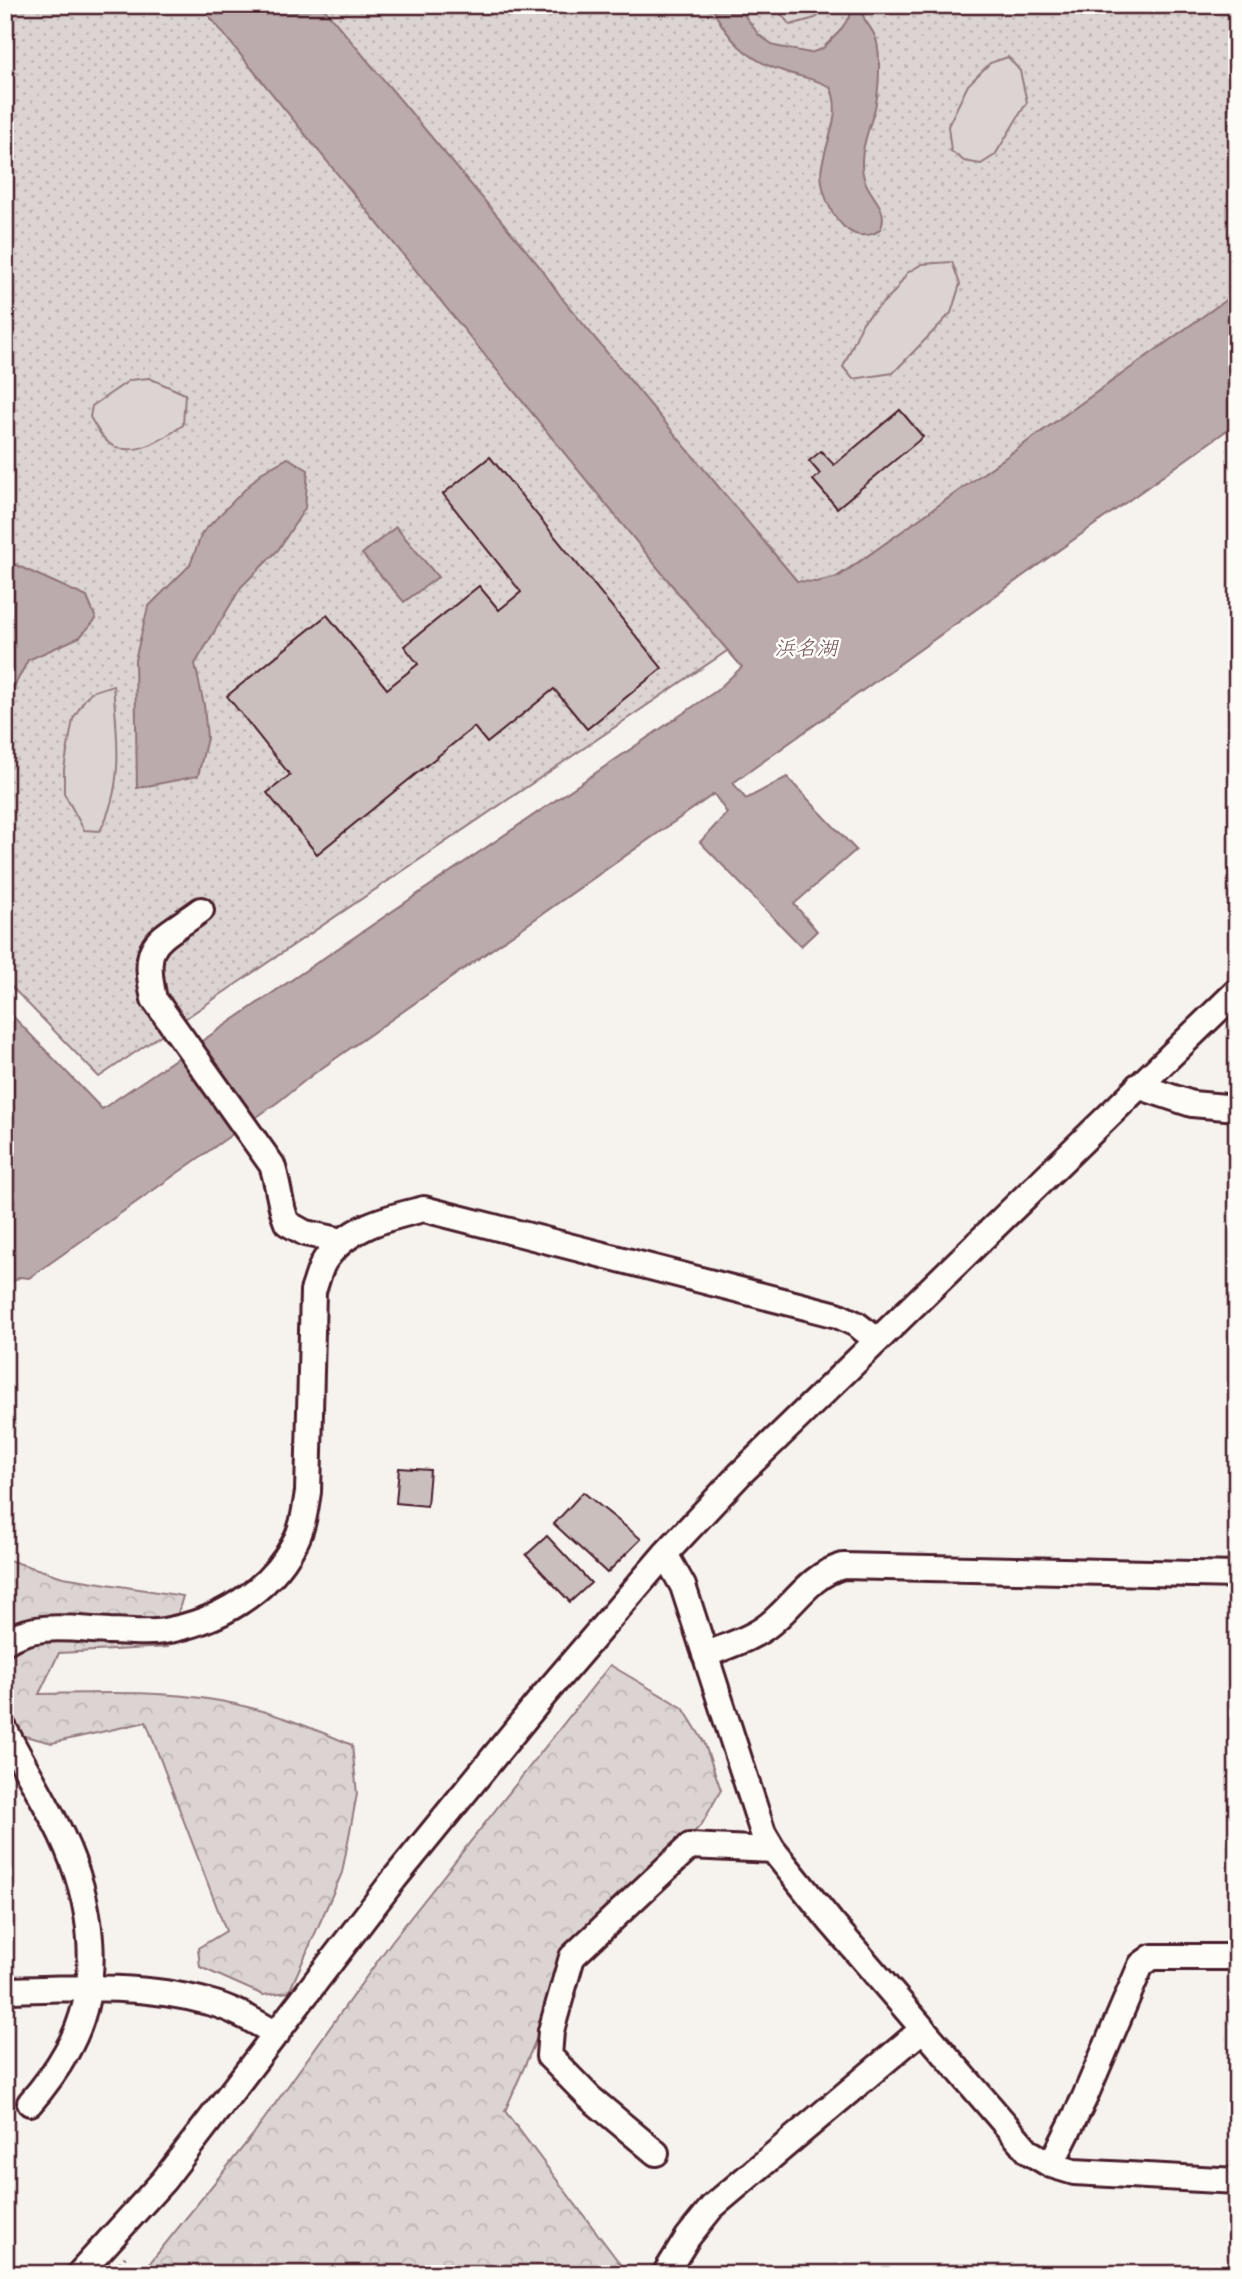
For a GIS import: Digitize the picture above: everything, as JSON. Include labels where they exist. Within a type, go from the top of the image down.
[{"type":"street","points":[[201,911],[154,944],[149,960],[154,999],[272,1165],[280,1186],[280,1205],[287,1223],[305,1233],[343,1241]]},
{"type":"street","points":[[79,2274],[164,2180],[413,1856],[545,1694],[665,1554],[740,1474],[1237,991]]},
{"type":"street","points":[[1138,1086],[1192,1104],[1237,1108]]},
{"type":"street","points":[[5,1642],[27,1631],[51,1629],[163,1631],[234,1606],[247,1599],[266,1582],[295,1543],[304,1517],[308,1492],[313,1291],[324,1262],[343,1241],[363,1227],[385,1218],[424,1209],[837,1315],[856,1324],[877,1340]]},
{"type":"street","points":[[665,1554],[683,1586],[763,1833],[773,1850],[831,1922],[1029,2152],[1051,2165],[1074,2172],[1237,2181]]},
{"type":"street","points":[[705,1655],[769,1625],[815,1578],[843,1566],[1237,1575]]},
{"type":"street","points":[[5,1730],[62,1835],[81,1885],[91,1947],[92,1963],[82,2015],[68,2049],[30,2104]]},
{"type":"street","points":[[656,2152],[589,2097],[549,2056],[551,2031],[572,1957],[690,1846],[773,1850]]},
{"type":"street","points":[[1051,2165],[1084,2099],[1141,1965],[1152,1957],[1237,1957]]},
{"type":"street","points":[[8,1990],[131,1989],[211,2002],[245,2016],[277,2034]]},
{"type":"street","points":[[665,2274],[712,2207],[923,2029]]},
{"type":"path","points":[[111,2274],[128,2252]]},
{"type":"green space","points":[[5,5],[1237,5],[1237,298],[879,548],[99,1077],[5,980]]},
{"type":"green space","points":[[774,5],[826,5],[825,11],[815,18],[790,25]]},
{"type":"green space","points":[[1008,57],[1020,71],[1027,102],[995,155],[981,164],[964,161],[951,151],[948,126],[968,85],[990,63]]},
{"type":"green space","points":[[952,262],[960,284],[951,313],[893,373],[853,379],[843,367],[863,322],[895,291],[907,273],[922,264]]},
{"type":"green space","points":[[149,378],[185,394],[183,425],[158,441],[139,448],[119,448],[110,444],[90,417],[92,406],[130,380]]},
{"type":"green space","points":[[113,685],[117,759],[113,795],[100,831],[84,830],[64,793],[64,769],[73,719],[91,692]]},
{"type":"green space","points":[[5,1559],[63,1577],[183,1596],[168,1647],[59,1653],[39,1694],[152,1694],[220,1701],[304,1725],[352,1745],[357,1794],[342,1873],[289,1992],[263,1995],[200,1967],[198,1948],[226,1931],[146,1722],[52,1743],[5,1731]]},
{"type":"green space","points":[[610,1665],[683,1708],[704,1742],[721,1790],[702,1824],[572,1957],[505,2111],[621,2265],[620,2274],[141,2274],[252,2136],[392,1941]]},
{"type":"water","name":"浜名湖","points":[[200,5],[321,5],[797,581],[816,582],[838,577],[1237,292],[1237,423],[733,783],[746,799],[787,777],[856,850],[794,904],[817,931],[801,946],[700,842],[727,813],[714,794],[312,1075],[278,1102],[29,1278],[20,1277],[5,1287],[5,1008],[102,1109],[716,691],[742,667],[679,594]]},
{"type":"water","points":[[711,5],[737,5],[759,35],[775,46],[810,53],[822,49],[839,32],[850,16],[851,5],[861,5],[864,19],[877,41],[879,60],[875,108],[864,144],[862,163],[867,186],[882,213],[882,225],[878,231],[863,235],[848,230],[834,215],[825,195],[821,171],[835,107],[830,87],[770,66],[748,54],[724,28]]},
{"type":"water","points":[[288,458],[308,470],[305,508],[278,550],[241,587],[195,664],[204,705],[207,738],[198,776],[137,788],[135,660],[148,607],[190,565],[202,533],[261,473]]},
{"type":"water","points":[[396,527],[438,577],[404,602],[362,554]]},
{"type":"water","points":[[5,560],[87,597],[96,619],[80,637],[28,660],[5,704]]},
{"type":"building","points":[[900,410],[923,437],[837,508],[813,480],[820,474],[809,461],[821,451],[834,465]]},
{"type":"building","points":[[490,457],[662,668],[587,729],[554,689],[487,743],[474,727],[317,854],[267,793],[290,775],[227,696],[327,615],[387,689],[418,664],[404,646],[479,586],[499,610],[521,592],[443,494]]},
{"type":"building","points":[[399,1468],[430,1470],[427,1506],[396,1503]]},
{"type":"building","points":[[583,1492],[641,1539],[607,1573],[554,1524]]},
{"type":"building","points":[[547,1536],[591,1583],[570,1602],[526,1555]]}]
